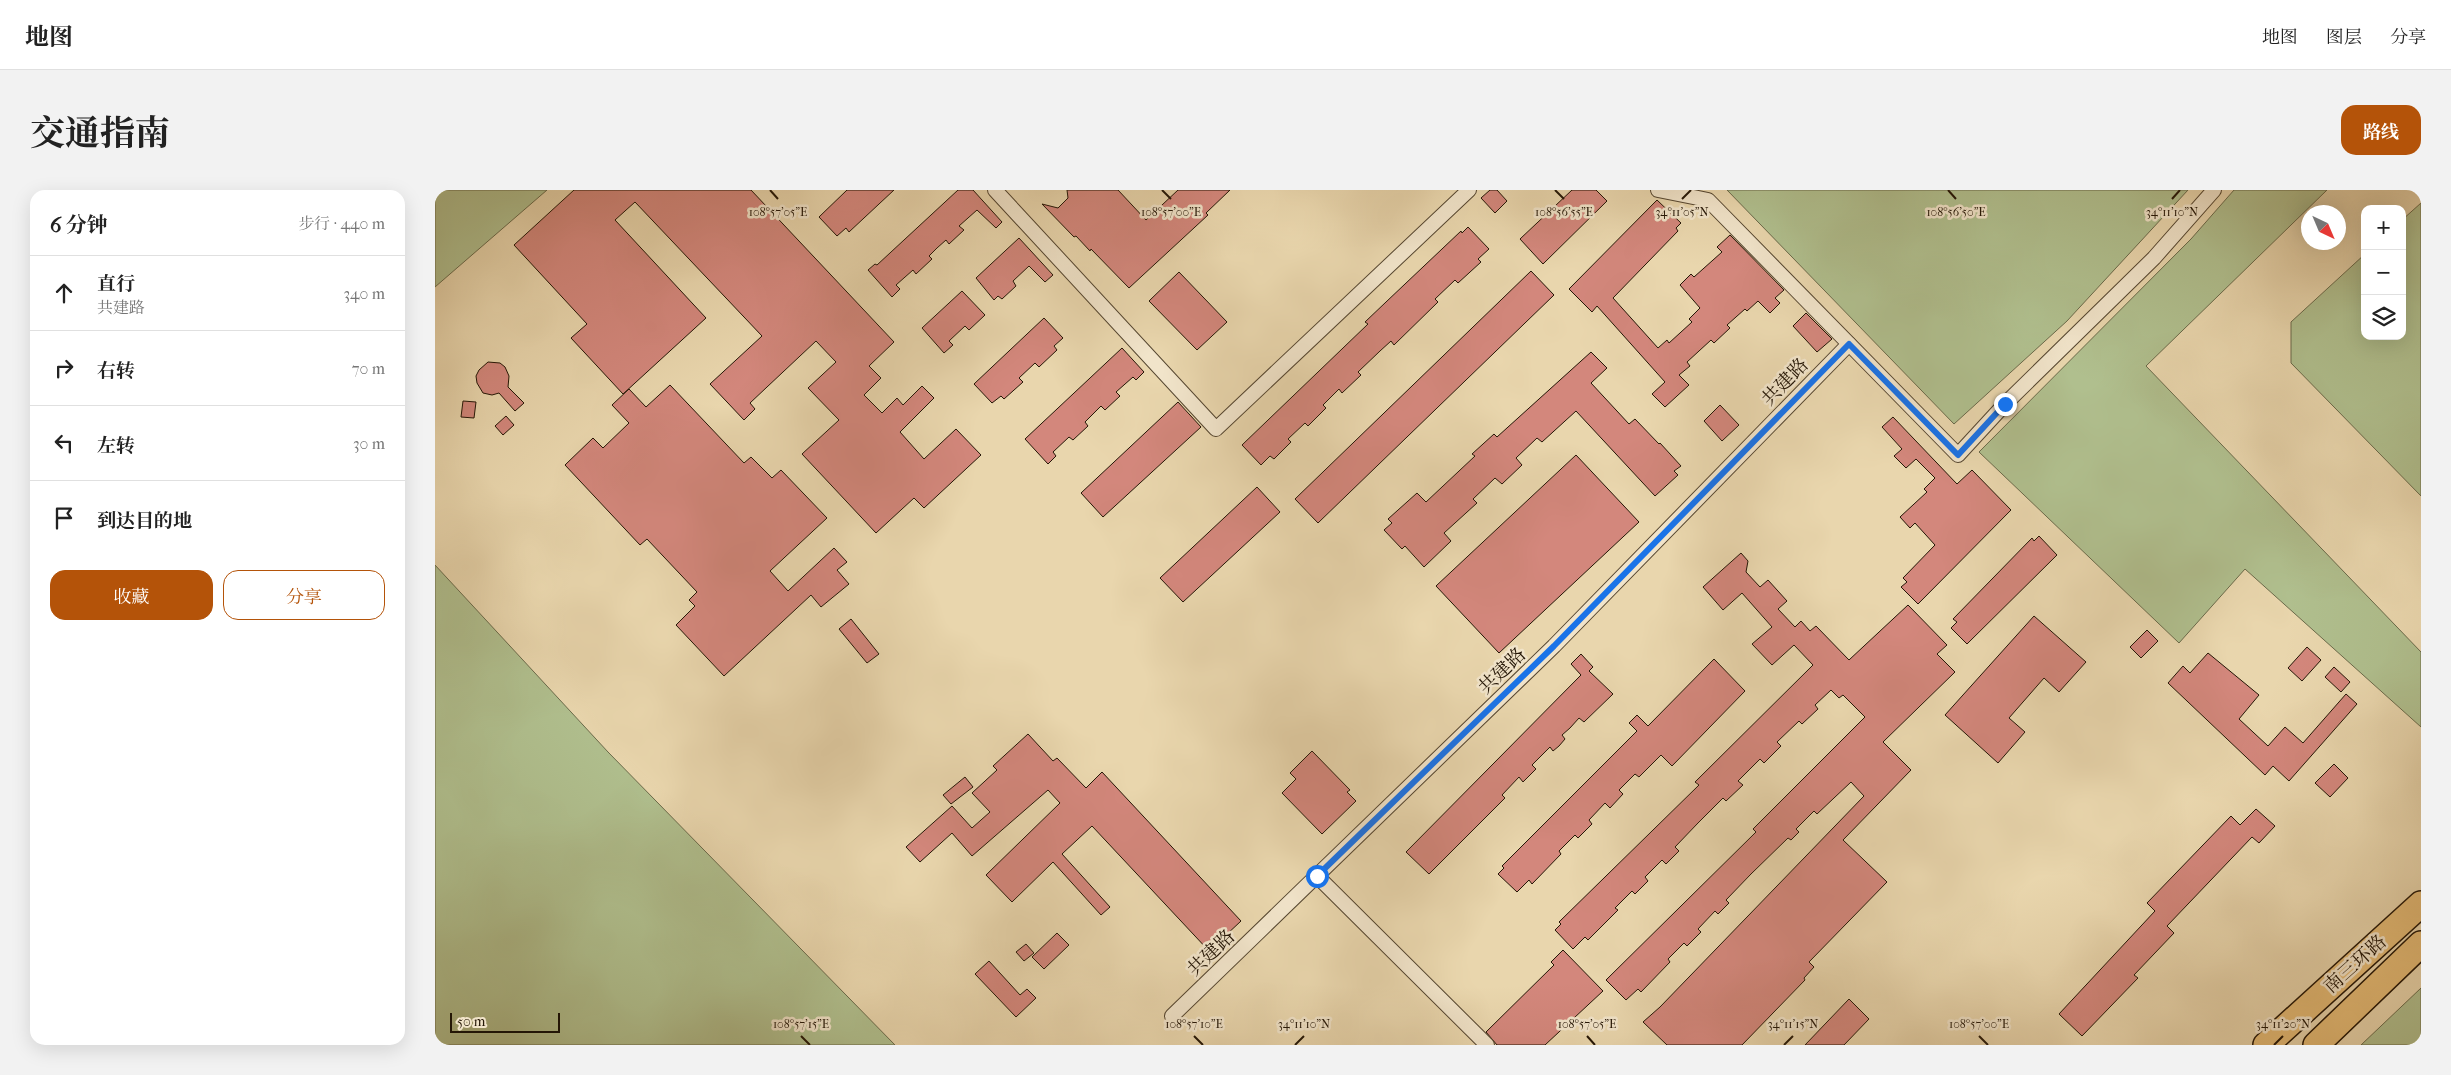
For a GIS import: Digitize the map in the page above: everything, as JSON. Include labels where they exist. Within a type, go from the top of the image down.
[{"type":"highway","name":"南三环路","points":[[2266,1045],[2421,904]]},
{"type":"highway","name":"南三环路","points":[[2316,1045],[2421,944]]},
{"type":"street","points":[[995,190],[1216,429],[1469,190]]},
{"type":"street","points":[[1658,190],[1709,200],[1958,455],[2005,404],[2154,258],[2214,190]]},
{"type":"street","name":"共建路","points":[[1172,1016],[1554,646],[1849,344]]},
{"type":"street","points":[[1317,876],[1487,1045]]},
{"type":"green space","points":[[435,190],[547,190],[435,287]]},
{"type":"green space","points":[[1727,190],[2188,190],[2067,321],[1954,424]]},
{"type":"green space","points":[[2234,190],[2327,190],[2312,205],[2301,205],[2301,215],[2146,366],[2421,652],[2421,727],[2245,569],[2179,643],[1979,452],[2191,239]]},
{"type":"green space","points":[[2421,203],[2421,496],[2291,363],[2291,322],[2361,258],[2361,340],[2406,340],[2406,216]]},
{"type":"green space","points":[[435,565],[608,752],[895,1045],[435,1045]]},
{"type":"green space","points":[[2421,988],[2421,1045],[2361,1045]]},
{"type":"building","points":[[574,190],[751,190],[894,342],[869,366],[881,378],[864,395],[882,413],[897,398],[903,405],[922,386],[934,398],[900,432],[924,459],[956,429],[981,455],[924,508],[914,498],[876,533],[802,454],[839,420],[808,388],[836,362],[816,341],[750,403],[755,409],[744,420],[710,384],[762,336],[635,202],[615,220],[706,318],[623,394],[571,338],[587,324],[514,245]]},
{"type":"building","points":[[847,190],[894,190],[849,232],[846,228],[837,236],[819,217]]},
{"type":"building","points":[[958,190],[973,190],[1002,222],[996,228],[977,210],[959,226],[964,230],[949,244],[946,240],[929,256],[932,259],[916,274],[913,270],[896,285],[900,289],[892,297],[868,270],[875,264],[877,265]]},
{"type":"building","points":[[1067,190],[1118,190],[1146,220],[1178,190],[1230,190],[1206,213],[1208,215],[1129,288],[1091,249],[1090,251],[1076,236],[1074,237],[1042,204],[1058,208],[1068,198]]},
{"type":"building","points":[[1490,190],[1497,190],[1507,201],[1495,213],[1481,198]]},
{"type":"building","points":[[1572,190],[1596,190],[1607,201],[1543,264],[1520,239]]},
{"type":"building","points":[[1657,200],[1681,223],[1676,228],[1678,231],[1613,298],[1658,348],[1667,340],[1669,343],[1692,322],[1689,319],[1700,308],[1680,285],[1691,274],[1694,277],[1722,252],[1717,247],[1730,235],[1784,290],[1775,298],[1780,303],[1770,313],[1758,301],[1747,311],[1745,309],[1727,325],[1730,328],[1714,343],[1711,340],[1687,362],[1690,366],[1679,375],[1689,385],[1665,407],[1652,394],[1665,382],[1597,306],[1592,312],[1569,289]]},
{"type":"building","points":[[1468,227],[1489,249],[1478,259],[1481,262],[1458,283],[1455,280],[1435,299],[1438,302],[1394,345],[1391,341],[1358,372],[1361,375],[1342,393],[1339,389],[1323,405],[1326,408],[1308,426],[1305,423],[1288,439],[1291,442],[1274,459],[1270,456],[1261,465],[1242,445],[1368,324],[1365,322],[1461,231],[1462,233]]},
{"type":"building","points":[[1019,238],[1053,275],[1045,282],[1029,266],[1013,281],[1016,286],[1002,299],[998,296],[994,300],[976,278]]},
{"type":"building","points":[[1531,271],[1554,295],[1318,523],[1295,499]]},
{"type":"building","points":[[1179,272],[1227,322],[1197,350],[1149,301]]},
{"type":"building","points":[[962,291],[985,315],[969,330],[965,326],[949,341],[953,345],[944,353],[922,328]]},
{"type":"building","points":[[1806,313],[1832,339],[1817,352],[1793,326]]},
{"type":"building","points":[[1044,318],[1063,338],[1054,346],[1057,350],[1039,367],[1035,363],[1019,378],[1023,382],[1004,399],[1001,396],[992,403],[974,384]]},
{"type":"building","points":[[1122,348],[1144,372],[1136,380],[1133,377],[1116,392],[1120,396],[1105,410],[1101,406],[1085,422],[1088,426],[1073,440],[1069,437],[1053,452],[1056,456],[1048,464],[1025,439]]},
{"type":"building","points":[[1591,352],[1607,368],[1591,383],[1629,424],[1635,419],[1681,466],[1674,471],[1678,475],[1655,496],[1576,411],[1542,442],[1537,438],[1516,458],[1522,465],[1502,484],[1495,478],[1473,499],[1477,503],[1444,533],[1451,541],[1424,567],[1405,546],[1402,549],[1384,530],[1392,523],[1388,519],[1417,493],[1426,502],[1475,456],[1472,454],[1494,434],[1497,437]]},
{"type":"building","points":[[488,362],[500,363],[505,367],[509,376],[508,387],[524,403],[515,411],[499,393],[492,395],[483,393],[477,383],[476,376],[479,370]]},
{"type":"building","points":[[670,385],[744,463],[751,457],[772,478],[781,470],[827,518],[770,571],[788,591],[834,548],[847,562],[837,570],[849,584],[821,607],[811,595],[724,676],[676,625],[695,606],[689,600],[697,592],[647,539],[640,545],[565,465],[593,438],[603,448],[629,423],[612,405],[629,389],[646,407]]},
{"type":"building","points":[[463,401],[476,402],[474,418],[461,417]]},
{"type":"building","points":[[1178,402],[1201,427],[1103,517],[1081,493]]},
{"type":"building","points":[[1720,405],[1739,425],[1722,441],[1704,421]]},
{"type":"building","points":[[506,416],[514,425],[503,435],[495,426]]},
{"type":"building","points":[[1893,417],[1957,484],[1972,470],[2011,510],[1918,604],[1901,587],[1907,582],[1903,578],[1935,545],[1915,523],[1910,528],[1900,517],[1927,492],[1924,489],[1935,478],[1916,459],[1906,468],[1894,456],[1902,449],[1882,427]]},
{"type":"building","points":[[1576,455],[1639,522],[1499,653],[1436,586]]},
{"type":"building","points":[[1257,487],[1280,512],[1183,602],[1160,578]]},
{"type":"building","points":[[2039,536],[2057,555],[1967,644],[1951,628],[1957,622],[1953,619],[2032,538],[2034,541]]},
{"type":"building","points":[[1741,553],[1748,561],[1746,572],[1760,587],[1768,580],[1787,601],[1778,609],[1795,627],[1801,621],[1810,631],[1816,626],[1849,660],[1908,605],[1947,645],[1937,654],[1955,672],[1883,742],[1911,770],[1843,840],[1887,882],[1809,962],[1814,967],[1804,978],[1805,980],[1742,1045],[1667,1045],[1643,1022],[1660,1007],[1864,796],[1851,782],[1817,814],[1814,811],[1796,829],[1799,832],[1791,840],[1788,838],[1751,874],[1726,900],[1729,903],[1718,914],[1715,911],[1698,929],[1701,932],[1687,946],[1684,943],[1668,959],[1670,962],[1641,992],[1638,989],[1626,1000],[1606,980],[1756,832],[1753,829],[1865,717],[1843,695],[1839,698],[1831,690],[1815,705],[1818,709],[1802,724],[1799,721],[1777,742],[1781,746],[1764,763],[1760,759],[1738,781],[1743,785],[1726,801],[1723,798],[1698,823],[1675,847],[1679,851],[1666,864],[1662,860],[1645,877],[1648,881],[1635,894],[1632,891],[1615,908],[1618,910],[1588,940],[1585,937],[1573,949],[1555,930],[1561,924],[1559,922],[1699,785],[1695,782],[1813,665],[1794,645],[1772,665],[1752,644],[1772,627],[1742,593],[1723,610],[1703,587]]},
{"type":"building","points":[[2034,616],[2086,662],[2059,692],[2044,678],[2009,718],[2025,732],[1998,763],[1945,715]]},
{"type":"building","points":[[851,619],[879,654],[867,663],[839,629]]},
{"type":"building","points":[[2147,630],[2158,641],[2141,658],[2130,647]]},
{"type":"building","points":[[2307,647],[2321,660],[2302,681],[2288,668]]},
{"type":"building","points":[[2208,653],[2259,695],[2239,719],[2268,746],[2285,727],[2303,743],[2346,694],[2357,704],[2289,781],[2273,766],[2265,775],[2168,683],[2183,666],[2190,673]]},
{"type":"building","points":[[1581,654],[1593,667],[1589,671],[1613,694],[1584,722],[1579,718],[1562,735],[1565,739],[1559,746],[1553,751],[1550,747],[1532,765],[1536,769],[1523,782],[1519,777],[1502,795],[1505,798],[1429,874],[1406,852],[1581,675],[1571,664]]},
{"type":"building","points":[[1714,659],[1745,691],[1672,766],[1661,755],[1639,777],[1635,774],[1619,790],[1623,794],[1610,808],[1605,803],[1589,820],[1592,824],[1578,838],[1575,835],[1559,851],[1561,854],[1532,884],[1529,880],[1517,892],[1498,874],[1504,868],[1502,866],[1637,731],[1629,723],[1637,715],[1648,726]]},
{"type":"building","points":[[2334,667],[2350,682],[2341,692],[2325,677]]},
{"type":"building","points":[[1028,734],[1053,761],[1057,758],[1086,788],[1102,772],[1241,921],[1209,951],[1092,826],[1062,854],[1110,907],[1101,915],[1053,862],[1012,902],[986,875],[1060,803],[1048,790],[972,856],[952,833],[920,862],[906,847],[952,806],[972,828],[990,812],[972,793],[997,770],[993,766]]},
{"type":"building","points":[[1312,751],[1350,790],[1347,792],[1356,801],[1322,834],[1282,793],[1296,779],[1290,773]]},
{"type":"building","points":[[2334,764],[2348,778],[2330,797],[2315,783]]},
{"type":"building","points":[[965,777],[973,787],[951,804],[943,795]]},
{"type":"building","points":[[2256,809],[2275,826],[2259,843],[2252,837],[2167,926],[2174,933],[2134,975],[2138,978],[2082,1036],[2059,1014],[2155,911],[2147,903],[2231,816],[2240,825]]},
{"type":"building","points":[[1057,933],[1069,945],[1044,969],[1032,957]]},
{"type":"building","points":[[1026,944],[1034,953],[1024,961],[1016,952]]},
{"type":"building","points":[[1563,950],[1603,991],[1545,1045],[1497,1045],[1486,1032],[1554,965],[1551,962]]},
{"type":"building","points":[[989,961],[1020,995],[1027,989],[1036,998],[1016,1017],[975,974]]},
{"type":"building","points":[[1849,999],[1869,1019],[1844,1045],[1805,1045]]},
{"type":"route","points":[[1317,876],[1554,646],[1849,344],[1958,455],[2005,404]]}]
